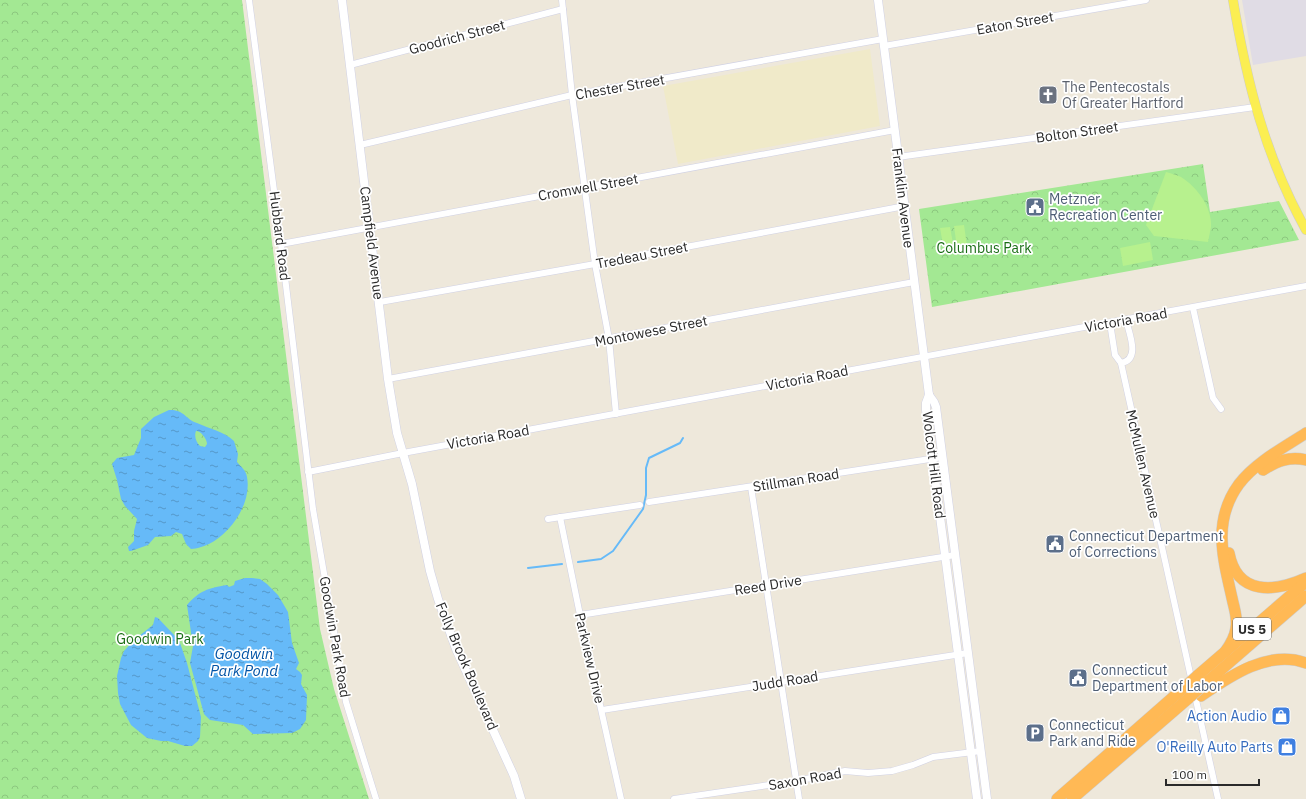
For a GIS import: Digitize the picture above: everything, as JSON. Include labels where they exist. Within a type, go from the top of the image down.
[{"type":"highway","points":[[1225,652],[1234,638],[1236,624],[1222,550],[1221,532],[1226,510],[1236,488],[1250,473],[1306,433]]},
{"type":"highway","points":[[1306,460],[1290,458],[1278,462],[1264,470],[1251,481],[1239,495],[1234,504],[1229,523],[1228,540],[1229,557],[1234,568],[1242,579],[1253,586],[1279,588],[1291,585],[1306,578]]},
{"type":"highway","name":"US 5","points":[[1057,799],[1306,582]]},
{"type":"highway","name":"US 5","points":[[1072,799],[1152,730],[1201,692],[1306,596]]},
{"type":"highway","points":[[1201,692],[1263,662],[1286,659],[1306,662]]},
{"type":"main road","name":"Campfield Avenue","points":[[342,0],[380,302],[388,379],[397,433],[412,484]]},
{"type":"main road","name":"Franklin Avenue","points":[[878,0],[929,395]]},
{"type":"main road","points":[[1233,0],[1244,63],[1255,107],[1278,173],[1292,205],[1306,230]]},
{"type":"main road","name":"Wolcott Hill Road","points":[[929,395],[935,404],[943,457],[987,799]]},
{"type":"main road","name":"Wolcott Hill Road","points":[[929,395],[926,406],[932,459],[977,799]]},
{"type":"main road","name":"Folly Brook Boulevard","points":[[412,484],[430,571],[445,621],[456,649],[514,776],[521,799]]},
{"type":"street","name":"Hubbard Road","points":[[249,0],[281,244],[308,472]]},
{"type":"street","points":[[562,0],[572,95],[595,264],[609,339],[616,414]]},
{"type":"street","name":"Eaton Street","points":[[883,43],[1146,0]]},
{"type":"street","name":"Goodrich Street","points":[[350,65],[563,9]]},
{"type":"street","name":"Chester Street","points":[[360,145],[572,95],[883,43]]},
{"type":"street","name":"Bolton Street","points":[[898,157],[1255,107]]},
{"type":"street","name":"Cromwell Street","points":[[281,244],[895,130]]},
{"type":"street","name":"Tredeau Street","points":[[380,302],[595,264],[904,206]]},
{"type":"street","name":"Montowese Street","points":[[388,379],[914,282]]},
{"type":"street","name":"Victoria Road","points":[[308,472],[403,453],[1306,286]]},
{"type":"street","points":[[1193,308],[1213,398],[1222,409]]},
{"type":"street","points":[[1121,363],[1127,362],[1132,357],[1132,346],[1126,320]]},
{"type":"street","name":"McMullen Avenue","points":[[1110,323],[1115,355],[1121,363],[1218,799]]},
{"type":"street","name":"Stillman Road","points":[[649,502],[943,457]]},
{"type":"street","name":"Goodwin Park Road","points":[[308,472],[312,509],[346,702],[376,799]]},
{"type":"street","points":[[751,487],[799,799]]},
{"type":"street","points":[[548,519],[640,505]]},
{"type":"street","name":"Parkview Drive","points":[[560,517],[621,799]]},
{"type":"street","name":"Reed Drive","points":[[580,615],[955,555]]},
{"type":"street","name":"Judd Road","points":[[602,710],[968,653]]},
{"type":"street","name":"Saxon Road","points":[[674,799],[796,781],[845,771],[868,773],[892,771],[933,757],[981,751]]},
{"type":"shaded area","points":[[1242,0],[1306,0],[1306,56],[1253,65]]},
{"type":"shaded area","points":[[870,49],[880,126],[678,164],[663,86]]},
{"type":"green space","name":"Goodwin Park","points":[[0,0],[242,0],[320,629],[334,689],[369,799],[0,799]]},
{"type":"green space","name":"Columbus Park","points":[[1203,164],[1210,212],[1279,201],[1299,240],[932,307],[919,209]]},
{"type":"green space","points":[[1166,172],[1172,173],[1187,181],[1202,198],[1211,220],[1208,242],[1154,236],[1146,225]]},
{"type":"green space","points":[[964,225],[967,246],[957,248],[954,226]]},
{"type":"green space","points":[[950,227],[954,249],[944,250],[940,228]]},
{"type":"green space","points":[[1150,242],[1153,260],[1123,266],[1120,248]]},
{"type":"water","points":[[169,410],[178,411],[193,421],[221,432],[234,441],[238,454],[237,462],[244,470],[247,477],[248,487],[246,497],[243,507],[232,525],[225,533],[209,544],[191,549],[186,544],[182,534],[176,532],[171,536],[155,537],[148,545],[129,551],[128,547],[134,541],[134,531],[137,519],[125,506],[121,499],[112,464],[117,458],[134,455],[141,438],[141,429],[154,417]],"holes":[[[198,431],[206,440],[207,444],[205,447],[200,446],[196,441],[195,433]]]},
{"type":"water","name":"Goodwin Park Pond","points":[[245,578],[260,579],[267,584],[278,595],[288,612],[292,643],[299,663],[296,669],[302,675],[301,684],[307,695],[306,720],[300,729],[292,733],[253,734],[243,725],[210,720],[204,714],[190,663],[193,646],[187,605],[196,596],[204,591],[214,587],[227,585],[229,587],[234,585],[235,581]]},
{"type":"water","name":"Goodwin Park Pond","points":[[155,617],[158,618],[180,643],[187,663],[201,717],[200,737],[192,746],[185,746],[168,741],[147,738],[131,725],[120,704],[117,676],[121,658],[124,651],[134,640],[153,625]]},
{"type":"waterway","points":[[578,562],[601,559],[613,551],[643,509],[646,495],[646,468],[649,458],[680,443],[683,438]]},
{"type":"waterway","points":[[528,568],[562,564]]},
{"type":"place","name":"The Pentecostals Of Greater Hartford","points":[[1048,95]]},
{"type":"place","name":"Metzner Recreation Center","points":[[1035,207]]},
{"type":"place","name":"Connecticut Department of Corrections","points":[[1055,544]]},
{"type":"place","name":"Connecticut Department of Labor","points":[[1078,678]]},
{"type":"place","name":"Action Audio","points":[[1281,716]]},
{"type":"place","name":"Connecticut Park and Ride","points":[[1035,733]]},
{"type":"place","name":"O'Reilly Auto Parts","points":[[1287,747]]}]
